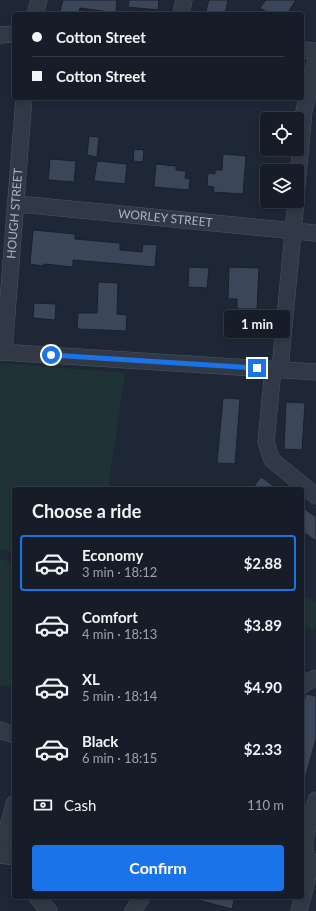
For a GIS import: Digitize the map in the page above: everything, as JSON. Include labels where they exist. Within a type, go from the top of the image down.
[{"type":"street","points":[[35,12],[39,0]]},
{"type":"street","points":[[181,12],[184,0]]},
{"type":"street","points":[[0,35],[12,34]]},
{"type":"street","points":[[304,50],[316,51]]},
{"type":"street","points":[[299,164],[304,112],[316,60]]},
{"type":"street","name":"HOUGH STREET","points":[[2,352],[24,100]]},
{"type":"street","name":"WORLEY STREET","points":[[15,205],[28,205],[316,233]]},
{"type":"street","points":[[295,208],[266,442],[272,460],[316,496]]},
{"type":"street","points":[[2,352],[316,372]]},
{"type":"street","points":[[304,683],[316,678]]},
{"type":"street","points":[[0,730],[12,734]]},
{"type":"street","points":[[304,899],[312,879],[310,862],[305,852],[304,839],[316,800]]},
{"type":"street","points":[[12,809],[4,829],[0,855],[12,857]]},
{"type":"street","points":[[39,899],[49,911]]},
{"type":"street","points":[[133,911],[141,899]]},
{"type":"street","points":[[299,911],[304,899]]},
{"type":"green space","points":[[0,363],[125,373],[108,487],[12,487],[12,552],[0,549]]},
{"type":"green space","points":[[0,559],[12,562],[12,687],[0,684]]},
{"type":"green space","points":[[304,597],[316,601],[316,624],[314,630],[304,626]]},
{"type":"building","points":[[63,0],[117,0],[116,12],[80,8],[79,12],[60,12]]},
{"type":"building","points":[[129,0],[159,0],[158,10],[128,7]]},
{"type":"building","points":[[209,0],[228,0],[225,12],[206,12]]},
{"type":"building","points":[[266,0],[296,0],[288,12],[267,12],[260,8]]},
{"type":"building","points":[[89,136],[99,137],[97,157],[87,155]]},
{"type":"building","points":[[134,149],[144,150],[143,162],[133,161]]},
{"type":"building","points":[[223,154],[246,156],[243,194],[213,192],[214,187],[207,186],[208,173],[215,174],[215,170],[222,170]]},
{"type":"building","points":[[50,159],[76,161],[74,182],[48,180]]},
{"type":"building","points":[[97,161],[127,164],[125,184],[94,181]]},
{"type":"building","points":[[156,164],[176,166],[176,170],[186,171],[185,178],[190,179],[189,190],[154,187]]},
{"type":"building","points":[[33,230],[75,234],[75,239],[120,243],[120,250],[142,252],[143,244],[157,245],[155,267],[73,260],[73,267],[30,264]]},
{"type":"building","points":[[189,267],[209,268],[207,288],[188,287]]},
{"type":"building","points":[[229,267],[259,268],[257,309],[237,309],[237,299],[228,299]]},
{"type":"building","points":[[98,282],[118,283],[117,314],[127,315],[126,331],[77,329],[78,313],[97,313]]},
{"type":"building","points":[[34,303],[56,304],[55,320],[33,318]]},
{"type":"building","points":[[223,398],[240,399],[235,464],[217,463]]},
{"type":"building","points":[[286,402],[305,403],[302,450],[284,449]]},
{"type":"building","points":[[261,477],[275,487],[254,487]]},
{"type":"building","points":[[304,508],[316,517],[316,541],[304,532]]},
{"type":"building","points":[[306,694],[316,696],[316,739],[305,779],[304,779],[304,702]]},
{"type":"building","points":[[198,899],[234,899],[232,909]]},
{"type":"route","points":[[51,355],[257,368]]}]
